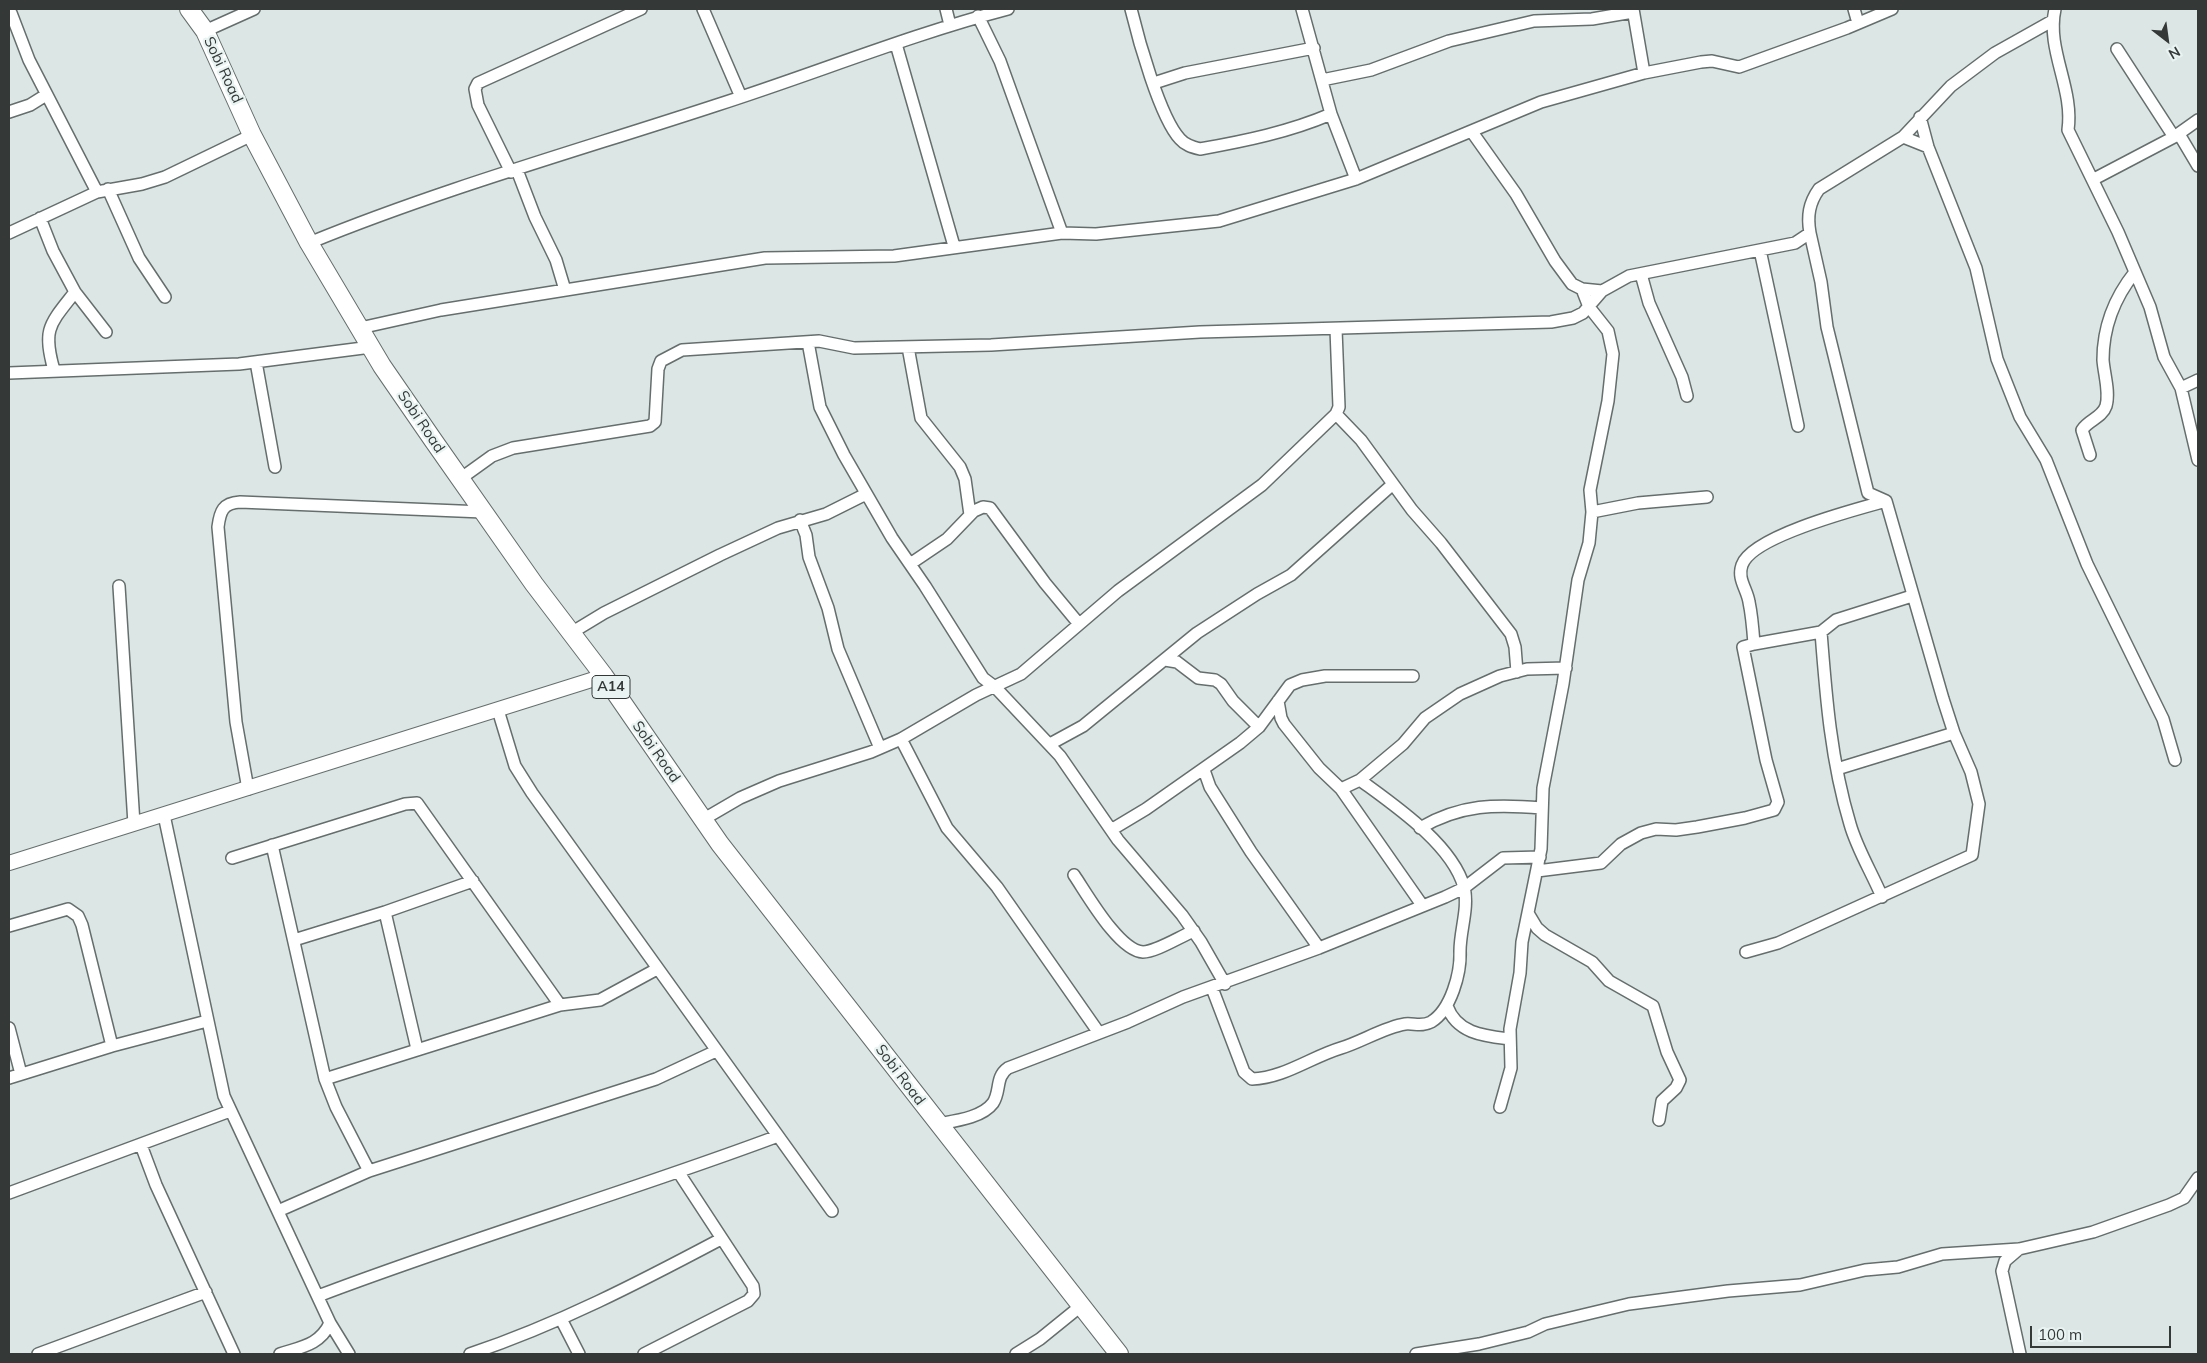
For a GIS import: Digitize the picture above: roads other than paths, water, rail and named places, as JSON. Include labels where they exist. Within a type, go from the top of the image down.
[{"type":"highway","name":"Sobi Road","points":[[189,9],[205,31],[252,136],[308,244],[371,347],[460,479],[604,676],[779,922],[1115,1348]]},
{"type":"street","points":[[22,9],[10,14],[46,95],[102,190],[139,258],[165,297]]},
{"type":"street","points":[[205,31],[254,9]]},
{"type":"street","points":[[565,290],[556,260],[514,171],[478,105],[475,88],[478,83],[641,9]]},
{"type":"street","points":[[703,9],[741,97]]},
{"type":"street","points":[[946,9],[950,25]]},
{"type":"street","points":[[308,244],[385,212],[741,97],[950,25],[1008,9]]},
{"type":"street","points":[[1131,9],[1139,44],[1160,102],[1179,138],[1190,146],[1200,149],[1268,136],[1305,125],[1331,114]]},
{"type":"street","points":[[1302,9],[1331,114],[1356,179]]},
{"type":"street","points":[[1854,9],[1858,23]]},
{"type":"street","points":[[360,328],[441,310],[765,258],[894,256],[954,246],[1062,233],[1096,234],[1218,221],[1356,179],[1541,102],[1644,73],[1712,61],[1739,67],[1892,9]]},
{"type":"street","points":[[2055,9],[2052,21],[2053,37],[2069,95],[2070,115],[2068,130],[2094,179],[2150,307],[2164,357],[2181,388],[2198,460]]},
{"type":"street","points":[[1322,80],[1371,70],[1449,41],[1534,21],[1592,19],[1633,10],[1644,73]]},
{"type":"street","points":[[978,16],[1000,61],[1062,233]]},
{"type":"street","points":[[1886,501],[1868,493],[1834,361],[1826,327],[1821,282],[1814,258],[1807,218],[1812,200],[1819,188],[1903,137],[1951,86],[1995,54],[2052,21]]},
{"type":"street","points":[[896,44],[954,246]]},
{"type":"street","points":[[1154,83],[1185,74],[1314,48]]},
{"type":"street","points":[[2117,50],[2198,166]]},
{"type":"street","points":[[9,112],[30,105],[46,95]]},
{"type":"street","points":[[1920,117],[1928,147],[1976,268],[1996,359],[2020,417],[2046,460],[2087,564],[2163,719],[2175,760]]},
{"type":"street","points":[[2094,179],[2177,136],[2198,120]]},
{"type":"street","points":[[1472,132],[1516,194],[1555,261],[1572,284],[1582,289],[1602,291]]},
{"type":"street","points":[[9,233],[102,190],[142,184],[165,177],[252,136]]},
{"type":"street","points":[[1903,137],[1928,147]]},
{"type":"street","points":[[40,218],[53,251],[75,292],[106,332]]},
{"type":"street","points":[[460,479],[492,456],[513,448],[650,426],[655,422],[658,368],[661,361],[682,350],[819,341],[854,348],[908,347],[1008,344],[1200,332],[1551,322],[1573,318],[1589,307],[1602,291],[1629,276],[1795,243],[1810,233]]},
{"type":"street","points":[[1795,243],[1814,258]]},
{"type":"street","points":[[1760,250],[1798,426]]},
{"type":"street","points":[[2090,455],[2082,430],[2099,416],[2106,406],[2103,360],[2105,333],[2115,303],[2123,287],[2135,272]]},
{"type":"street","points":[[1641,274],[1649,304],[1682,377],[1687,396]]},
{"type":"street","points":[[1500,1107],[1511,1068],[1510,1039],[1528,913],[1540,858],[1543,788],[1566,668],[1578,580],[1589,543],[1592,512],[1590,490],[1608,401],[1613,354],[1608,331],[1589,307],[1582,289]]},
{"type":"street","points":[[54,370],[47,336],[51,325],[75,292]]},
{"type":"street","points":[[704,819],[740,798],[778,781],[880,748],[901,739],[944,712],[1021,674],[1118,592],[1262,485],[1336,414],[1339,407],[1336,329]]},
{"type":"street","points":[[808,342],[820,407],[866,494],[983,678],[995,687],[1050,744],[1111,830],[1194,932],[1225,984]]},
{"type":"street","points":[[9,373],[256,362],[371,347]]},
{"type":"street","points":[[908,347],[921,418],[960,468],[965,479],[970,515]]},
{"type":"street","points":[[256,362],[275,467]]},
{"type":"street","points":[[2181,388],[2198,380]]},
{"type":"street","points":[[1336,414],[1361,440],[1393,484],[1511,634],[1515,647],[1517,672]]},
{"type":"street","points":[[1050,744],[1083,726],[1197,633],[1290,575],[1393,484]]},
{"type":"street","points":[[571,633],[604,612],[720,555],[800,520],[826,514],[866,494]]},
{"type":"street","points":[[1592,512],[1638,503],[1707,497]]},
{"type":"street","points":[[1746,952],[1778,943],[1972,855],[1979,804],[1971,772],[1954,733],[1912,596],[1886,501]]},
{"type":"street","points":[[1754,644],[1749,600],[1741,579],[1742,565],[1750,554],[1814,521],[1886,501]]},
{"type":"street","points":[[248,789],[236,722],[218,527],[223,507],[231,502],[240,502],[483,512]]},
{"type":"street","points":[[910,564],[948,539],[970,515],[983,507],[990,508],[1045,583],[1079,624]]},
{"type":"street","points":[[800,520],[806,536],[809,557],[828,608],[838,650],[880,748]]},
{"type":"street","points":[[119,586],[134,824]]},
{"type":"street","points":[[1537,871],[1601,863],[1621,844],[1641,833],[1656,829],[1676,830],[1697,827],[1745,818],[1774,810],[1778,802],[1766,760],[1743,647],[1821,632],[1836,620],[1912,596]]},
{"type":"street","points":[[1821,632],[1824,685],[1837,769],[1850,825],[1882,897]]},
{"type":"street","points":[[1165,660],[1177,662],[1198,678],[1214,680],[1221,684],[1233,701],[1261,723]]},
{"type":"street","points":[[1341,789],[1360,780],[1403,744],[1425,718],[1441,705],[1460,694],[1500,676],[1527,669],[1566,668]]},
{"type":"street","points":[[9,863],[604,676]]},
{"type":"street","points":[[1111,830],[1204,770],[1261,723],[1290,685],[1302,680],[1325,676],[1413,676]]},
{"type":"street","points":[[1278,702],[1281,718],[1319,768],[1341,789],[1422,905]]},
{"type":"street","points":[[498,710],[515,766],[528,786],[832,1212]]},
{"type":"street","points":[[1261,723],[1281,718]]},
{"type":"street","points":[[1837,769],[1954,733]]},
{"type":"street","points":[[901,739],[947,828],[997,887],[1099,1033]]},
{"type":"street","points":[[1204,770],[1210,787],[1251,852],[1319,948]]},
{"type":"street","points":[[1212,988],[1244,1072],[1252,1079],[1291,1070],[1334,1050],[1394,1027],[1430,1022],[1447,1006],[1457,980],[1465,908],[1464,888],[1447,854],[1420,828],[1360,780]]},
{"type":"street","points":[[1187,781],[1210,787]]},
{"type":"street","points":[[232,858],[414,802],[422,809],[560,1004]]},
{"type":"street","points":[[1420,828],[1444,815],[1469,809],[1501,804],[1542,808]]},
{"type":"street","points":[[164,815],[207,1020],[230,1111],[330,1323],[349,1354]]},
{"type":"street","points":[[272,845],[326,1079],[336,1107],[370,1171]]},
{"type":"street","points":[[938,1124],[975,1115],[994,1103],[1002,1072],[1008,1068],[1319,948],[1464,888],[1503,858],[1540,858]]},
{"type":"street","points":[[1074,875],[1111,928],[1135,951],[1145,952],[1194,932]]},
{"type":"street","points":[[294,940],[385,912],[473,880]]},
{"type":"street","points":[[9,926],[68,909],[78,916],[98,982],[112,1046]]},
{"type":"street","points":[[385,912],[417,1049]]},
{"type":"street","points":[[1528,913],[1537,928],[1545,935],[1592,962],[1609,981],[1653,1006],[1667,1052],[1680,1080],[1676,1088],[1662,1102],[1659,1120]]},
{"type":"street","points":[[326,1079],[560,1004],[600,1000],[657,969]]},
{"type":"street","points":[[1447,1006],[1450,1016],[1473,1033],[1510,1039]]},
{"type":"street","points":[[9,1078],[112,1046],[207,1020]]},
{"type":"street","points":[[9,1028],[21,1074]]},
{"type":"street","points":[[278,1211],[370,1171],[656,1079],[716,1051]]},
{"type":"street","points":[[9,1193],[230,1111]]},
{"type":"street","points":[[318,1296],[385,1270],[679,1173],[778,1136]]},
{"type":"street","points":[[140,1145],[156,1185],[234,1354]]},
{"type":"street","points":[[644,1354],[748,1301],[754,1294],[753,1286],[679,1173]]},
{"type":"street","points":[[1416,1354],[1479,1344],[1528,1332],[1546,1324],[1629,1304],[1728,1291],[1800,1285],[1865,1270],[1898,1267],[1942,1254],[2019,1249],[2093,1232],[2169,1205],[2184,1198],[2198,1178]]},
{"type":"street","points":[[470,1354],[517,1338],[594,1305],[721,1239]]},
{"type":"street","points":[[2019,1249],[2005,1261],[2002,1271],[2020,1354]]},
{"type":"street","points":[[38,1354],[206,1292]]},
{"type":"street","points":[[1016,1354],[1040,1339],[1082,1305]]},
{"type":"street","points":[[562,1319],[579,1354]]},
{"type":"street","points":[[280,1354],[311,1343],[324,1336],[330,1323]]}]
